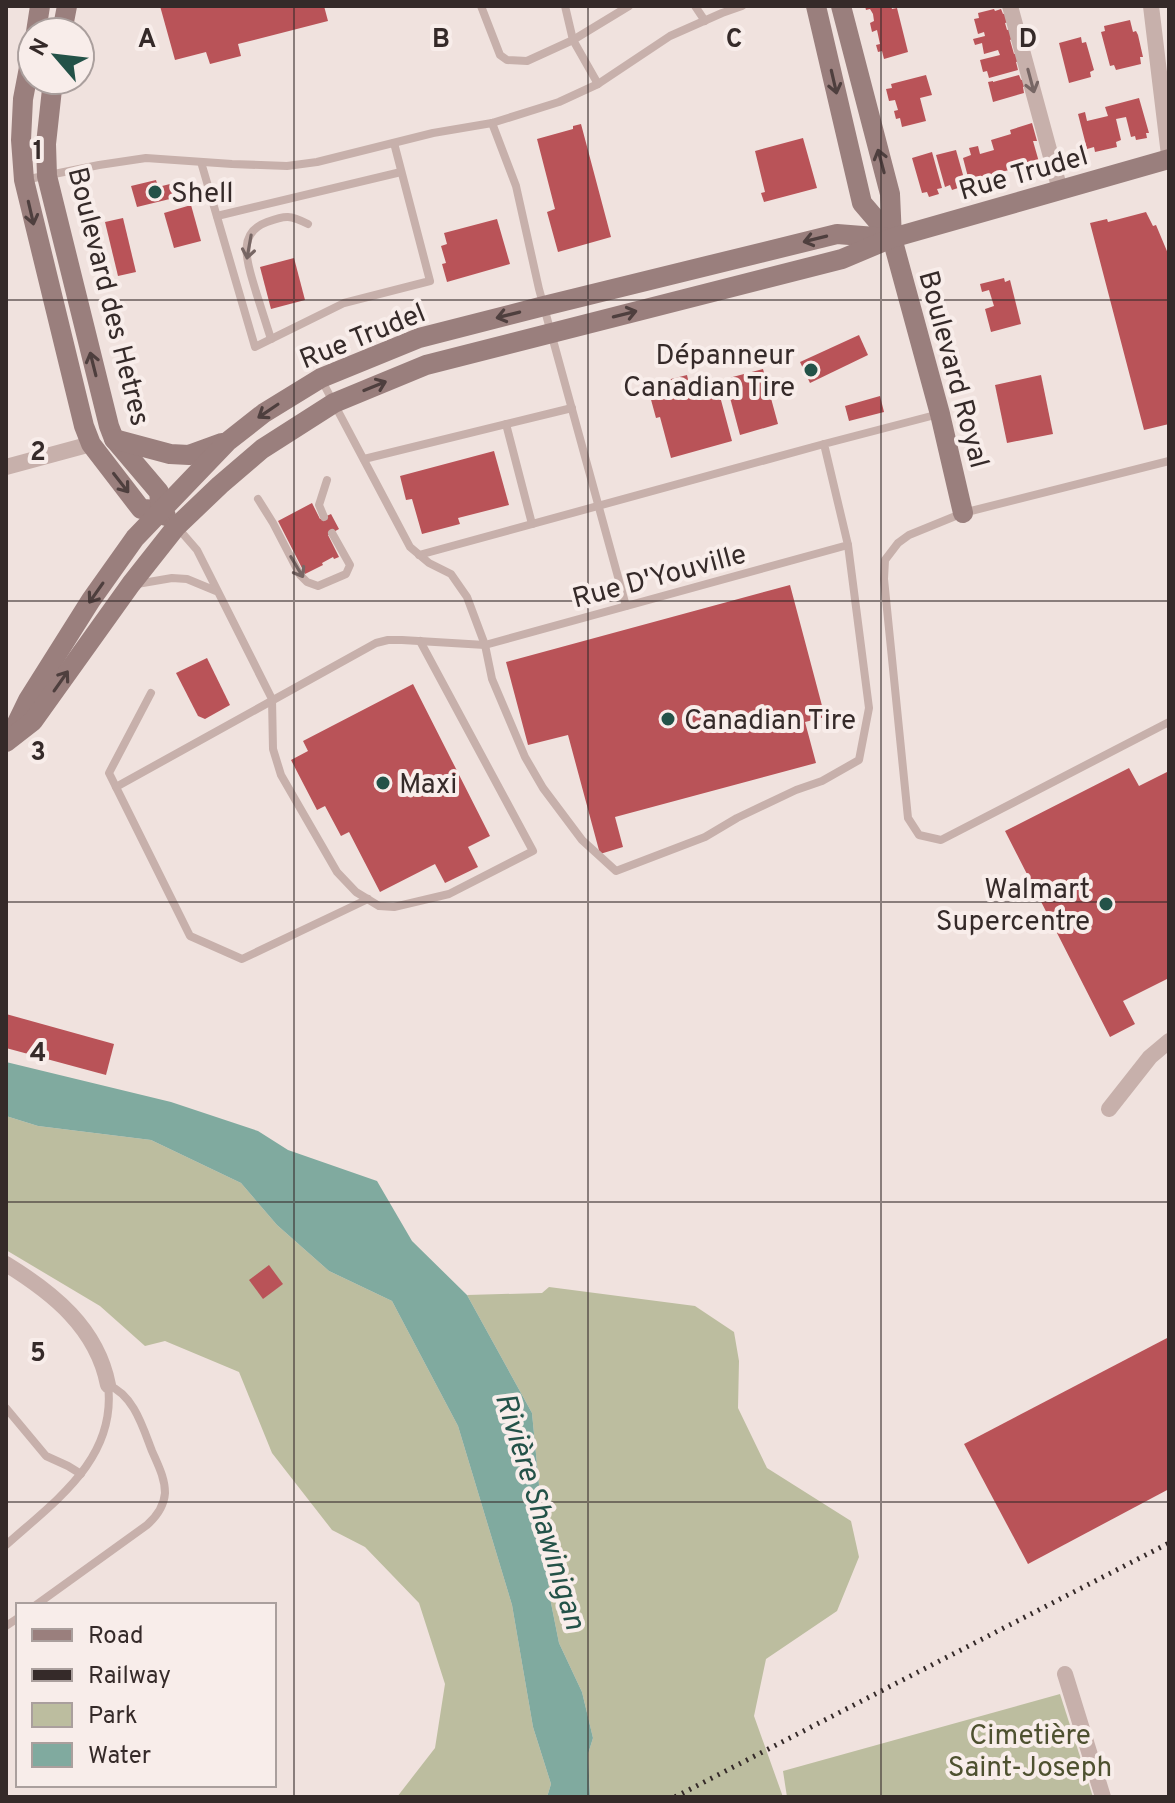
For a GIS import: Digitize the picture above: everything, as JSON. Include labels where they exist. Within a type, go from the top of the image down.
[{"type":"main road","name":"Boulevard Royal","points":[[816,6],[862,203],[892,238]]},
{"type":"main road","name":"Boulevard Royal","points":[[841,6],[890,194],[892,238],[940,414],[963,513]]},
{"type":"main road","name":"Boulevard des Hetres","points":[[24,96],[21,140],[24,180],[84,426],[91,444],[141,509],[161,510]]},
{"type":"main road","name":"Boulevard des Hetres","points":[[51,96],[46,144],[47,176],[109,426],[114,439],[159,492],[161,510],[176,527]]},
{"type":"main road","name":"Rue Trudel","points":[[8,740],[33,721],[131,584],[176,527],[262,449],[334,403],[426,365],[842,259],[892,238],[1169,157]]},
{"type":"main road","name":"Rue Trudel","points":[[8,740],[28,700],[91,600],[135,538],[230,440],[264,413],[321,378],[419,338],[837,234],[892,238]]},
{"type":"main road","points":[[114,439],[170,454],[189,455],[230,440]]},
{"type":"street","points":[[1010,6],[1060,190]]},
{"type":"street","points":[[1151,6],[1169,157]]},
{"type":"street","points":[[6,467],[91,444]]},
{"type":"street","points":[[1109,1109],[1150,1057],[1169,1041]]},
{"type":"street","points":[[6,1264],[54,1297],[81,1325],[102,1360],[108,1385]]},
{"type":"street","points":[[1065,1674],[1103,1797]]},
{"type":"lane","points":[[481,6],[500,55],[507,60],[527,61],[573,40],[629,6]]},
{"type":"lane","points":[[565,6],[573,40],[598,84]]},
{"type":"lane","points":[[695,6],[705,21]]},
{"type":"lane","points":[[24,180],[146,158],[287,166],[492,123],[559,102],[598,84],[670,36],[742,6]]},
{"type":"lane","points":[[492,123],[516,186],[544,306],[626,606]]},
{"type":"lane","points":[[201,162],[255,347],[344,303],[430,281],[394,143]]},
{"type":"lane","points":[[217,216],[401,172]]},
{"type":"lane","points":[[271,339],[246,258],[249,237],[258,226],[283,216],[308,224]]},
{"type":"lane","points":[[321,378],[410,547],[429,563],[451,574],[467,597],[485,645],[492,679],[525,757],[543,788],[582,840],[616,871],[705,837],[737,818],[822,781],[859,760],[869,708],[848,545],[824,444]]},
{"type":"lane","points":[[364,459],[572,408]]},
{"type":"lane","points":[[419,555],[940,414]]},
{"type":"lane","points":[[506,424],[532,524]]},
{"type":"lane","points":[[1169,461],[963,513],[909,535],[885,560],[884,579],[908,818],[919,835],[941,840],[1169,722]]},
{"type":"lane","points":[[324,517],[319,505],[327,480]]},
{"type":"lane","points":[[258,499],[300,575],[307,582],[318,586],[346,574],[350,565],[332,533]]},
{"type":"lane","name":"Boulevard des Hetres","points":[[176,527],[197,550],[272,699]]},
{"type":"lane","name":"Rue D'Youville","points":[[116,787],[376,643],[388,640],[485,645],[848,545]]},
{"type":"lane","points":[[131,584],[187,579],[217,591]]},
{"type":"lane","points":[[272,699],[273,749],[281,775],[337,872],[356,892],[379,906],[394,907],[449,894],[533,851],[420,641]]},
{"type":"lane","points":[[151,693],[109,773],[190,936],[242,959],[368,899]]},
{"type":"lane","points":[[6,1545],[81,1474],[105,1432],[110,1406],[108,1385],[115,1388],[125,1397],[142,1426],[162,1473],[165,1490],[163,1502],[147,1525],[39,1603]]},
{"type":"lane","points":[[6,1408],[46,1456],[81,1474]]},
{"type":"green space","points":[[6,1116],[38,1126],[151,1140],[241,1183],[277,1225],[329,1271],[392,1301],[458,1426],[512,1605],[533,1727],[551,1784],[547,1797],[397,1797],[435,1748],[445,1684],[419,1603],[365,1547],[332,1530],[272,1453],[239,1372],[165,1341],[145,1346],[100,1306],[6,1250]]},
{"type":"green space","points":[[549,1287],[695,1306],[734,1332],[739,1361],[738,1408],[767,1468],[851,1521],[859,1557],[837,1611],[766,1659],[754,1716],[783,1797],[590,1797],[588,1754],[593,1738],[582,1692],[559,1643],[550,1598],[532,1413],[467,1295],[542,1293]]},
{"type":"green space","name":"Cimetière Saint-Joseph","points":[[1060,1694],[1093,1797],[787,1797],[783,1771]]},
{"type":"water","name":"Rivière Shawinigan","points":[[6,1062],[171,1102],[258,1131],[288,1150],[377,1181],[412,1241],[467,1295],[532,1413],[550,1598],[559,1643],[582,1692],[593,1738],[588,1754],[590,1797],[547,1797],[551,1784],[533,1727],[512,1605],[458,1426],[392,1301],[329,1271],[277,1225],[241,1183],[151,1140],[38,1126],[6,1116]]},
{"type":"building","points":[[160,6],[324,6],[328,21],[238,44],[241,56],[210,64],[206,52],[175,60]]},
{"type":"building","points":[[865,6],[897,8],[908,52],[884,59],[876,45],[880,44],[877,30],[872,32],[870,23],[874,21],[873,14]]},
{"type":"building","points":[[994,9],[1007,13],[1009,22],[1005,23],[1007,30],[1011,29],[1014,38],[1010,40],[1014,54],[1018,53],[1020,61],[1016,62],[1018,70],[989,78],[987,71],[983,72],[980,60],[1000,55],[998,50],[984,54],[982,43],[975,45],[973,39],[985,36],[984,32],[978,34],[974,19],[979,18],[978,13]]},
{"type":"building","points":[[1130,20],[1133,32],[1136,31],[1138,35],[1143,57],[1140,57],[1141,64],[1116,70],[1114,65],[1110,66],[1101,32],[1105,31],[1104,26]]},
{"type":"building","points":[[1081,37],[1082,43],[1086,42],[1094,70],[1090,72],[1091,77],[1069,83],[1059,43]]},
{"type":"building","points":[[926,75],[932,95],[920,98],[926,121],[902,127],[900,118],[896,119],[894,111],[898,110],[895,100],[889,101],[886,89],[892,88],[891,84]]},
{"type":"building","points":[[1019,75],[1027,86],[1023,87],[1024,93],[993,102],[988,82]]},
{"type":"building","points":[[1139,98],[1149,133],[1146,133],[1147,138],[1136,140],[1135,136],[1131,137],[1126,117],[1116,119],[1121,140],[1116,142],[1117,147],[1095,152],[1094,147],[1087,149],[1078,114],[1085,112],[1087,121],[1108,116],[1105,107]]},
{"type":"building","points":[[1032,123],[1037,141],[1033,141],[1039,162],[1036,162],[1037,167],[1023,171],[1020,167],[969,181],[963,158],[971,155],[969,148],[978,146],[980,154],[994,150],[991,140]]},
{"type":"building","points":[[581,124],[611,237],[558,252],[547,212],[555,209],[537,139]]},
{"type":"building","points":[[803,138],[817,188],[764,202],[761,193],[765,192],[755,151]]},
{"type":"building","points":[[956,150],[965,182],[952,190],[950,185],[945,187],[936,155]]},
{"type":"building","points":[[932,152],[942,188],[937,189],[939,194],[929,197],[927,192],[922,193],[912,158]]},
{"type":"building","name":"Shell","points":[[156,180],[158,187],[174,183],[178,197],[137,207],[131,186]]},
{"type":"building","name":"Shell","points":[[191,205],[201,241],[174,248],[164,213]]},
{"type":"building","points":[[1146,212],[1153,226],[1156,225],[1169,256],[1169,424],[1144,430],[1090,223],[1107,219],[1108,222]]},
{"type":"building","name":"Shell","points":[[123,218],[136,272],[118,276],[105,222]]},
{"type":"building","points":[[497,219],[510,264],[447,282],[442,264],[446,263],[441,246],[447,244],[444,233]]},
{"type":"building","points":[[294,258],[305,300],[271,309],[260,267]]},
{"type":"building","points":[[1004,278],[1005,282],[1010,280],[1021,324],[991,332],[985,309],[994,306],[989,290],[982,292],[980,284]]},
{"type":"building","points":[[859,335],[868,355],[810,383],[800,362]]},
{"type":"building","points":[[763,369],[778,424],[740,435],[725,379]]},
{"type":"building","points":[[687,375],[690,388],[696,386],[698,394],[718,389],[732,441],[671,458],[647,385]]},
{"type":"building","points":[[1041,375],[1053,434],[1007,443],[995,385]]},
{"type":"building","points":[[880,396],[884,412],[849,421],[845,406]]},
{"type":"building","points":[[494,451],[509,505],[458,518],[460,524],[422,534],[412,499],[406,500],[400,476]]},
{"type":"building","points":[[312,503],[320,519],[331,514],[339,529],[328,535],[339,557],[333,557],[305,574],[278,521]]},
{"type":"building","name":"Canadian Tire","points":[[790,585],[825,717],[805,722],[816,763],[615,817],[623,847],[600,854],[568,735],[528,745],[506,662]]},
{"type":"building","points":[[207,658],[230,705],[205,719],[198,716],[176,673]]},
{"type":"building","name":"Maxi","points":[[413,684],[490,836],[468,847],[478,867],[445,883],[435,864],[380,892],[349,832],[341,836],[325,806],[317,810],[291,760],[308,751],[303,741]]},
{"type":"building","name":"Walmart Supercentre","points":[[1129,768],[1139,786],[1169,771],[1169,978],[1123,1001],[1135,1024],[1110,1037],[1005,831]]},
{"type":"building","points":[[6,1014],[114,1044],[106,1075],[6,1048]]},
{"type":"building","points":[[269,1265],[283,1284],[263,1299],[249,1280]]},
{"type":"building","points":[[1169,1337],[1169,1489],[1028,1564],[964,1444]]},
{"type":"railway","points":[[675,1797],[1169,1543]]},
{"type":"place","name":"Shell","points":[[155,192]]},
{"type":"place","name":"Dépanneur Canadian Tire","points":[[811,370]]},
{"type":"place","name":"Canadian Tire","points":[[668,719]]},
{"type":"place","name":"Maxi","points":[[383,783]]},
{"type":"place","name":"Walmart Supercentre","points":[[1106,904]]}]
